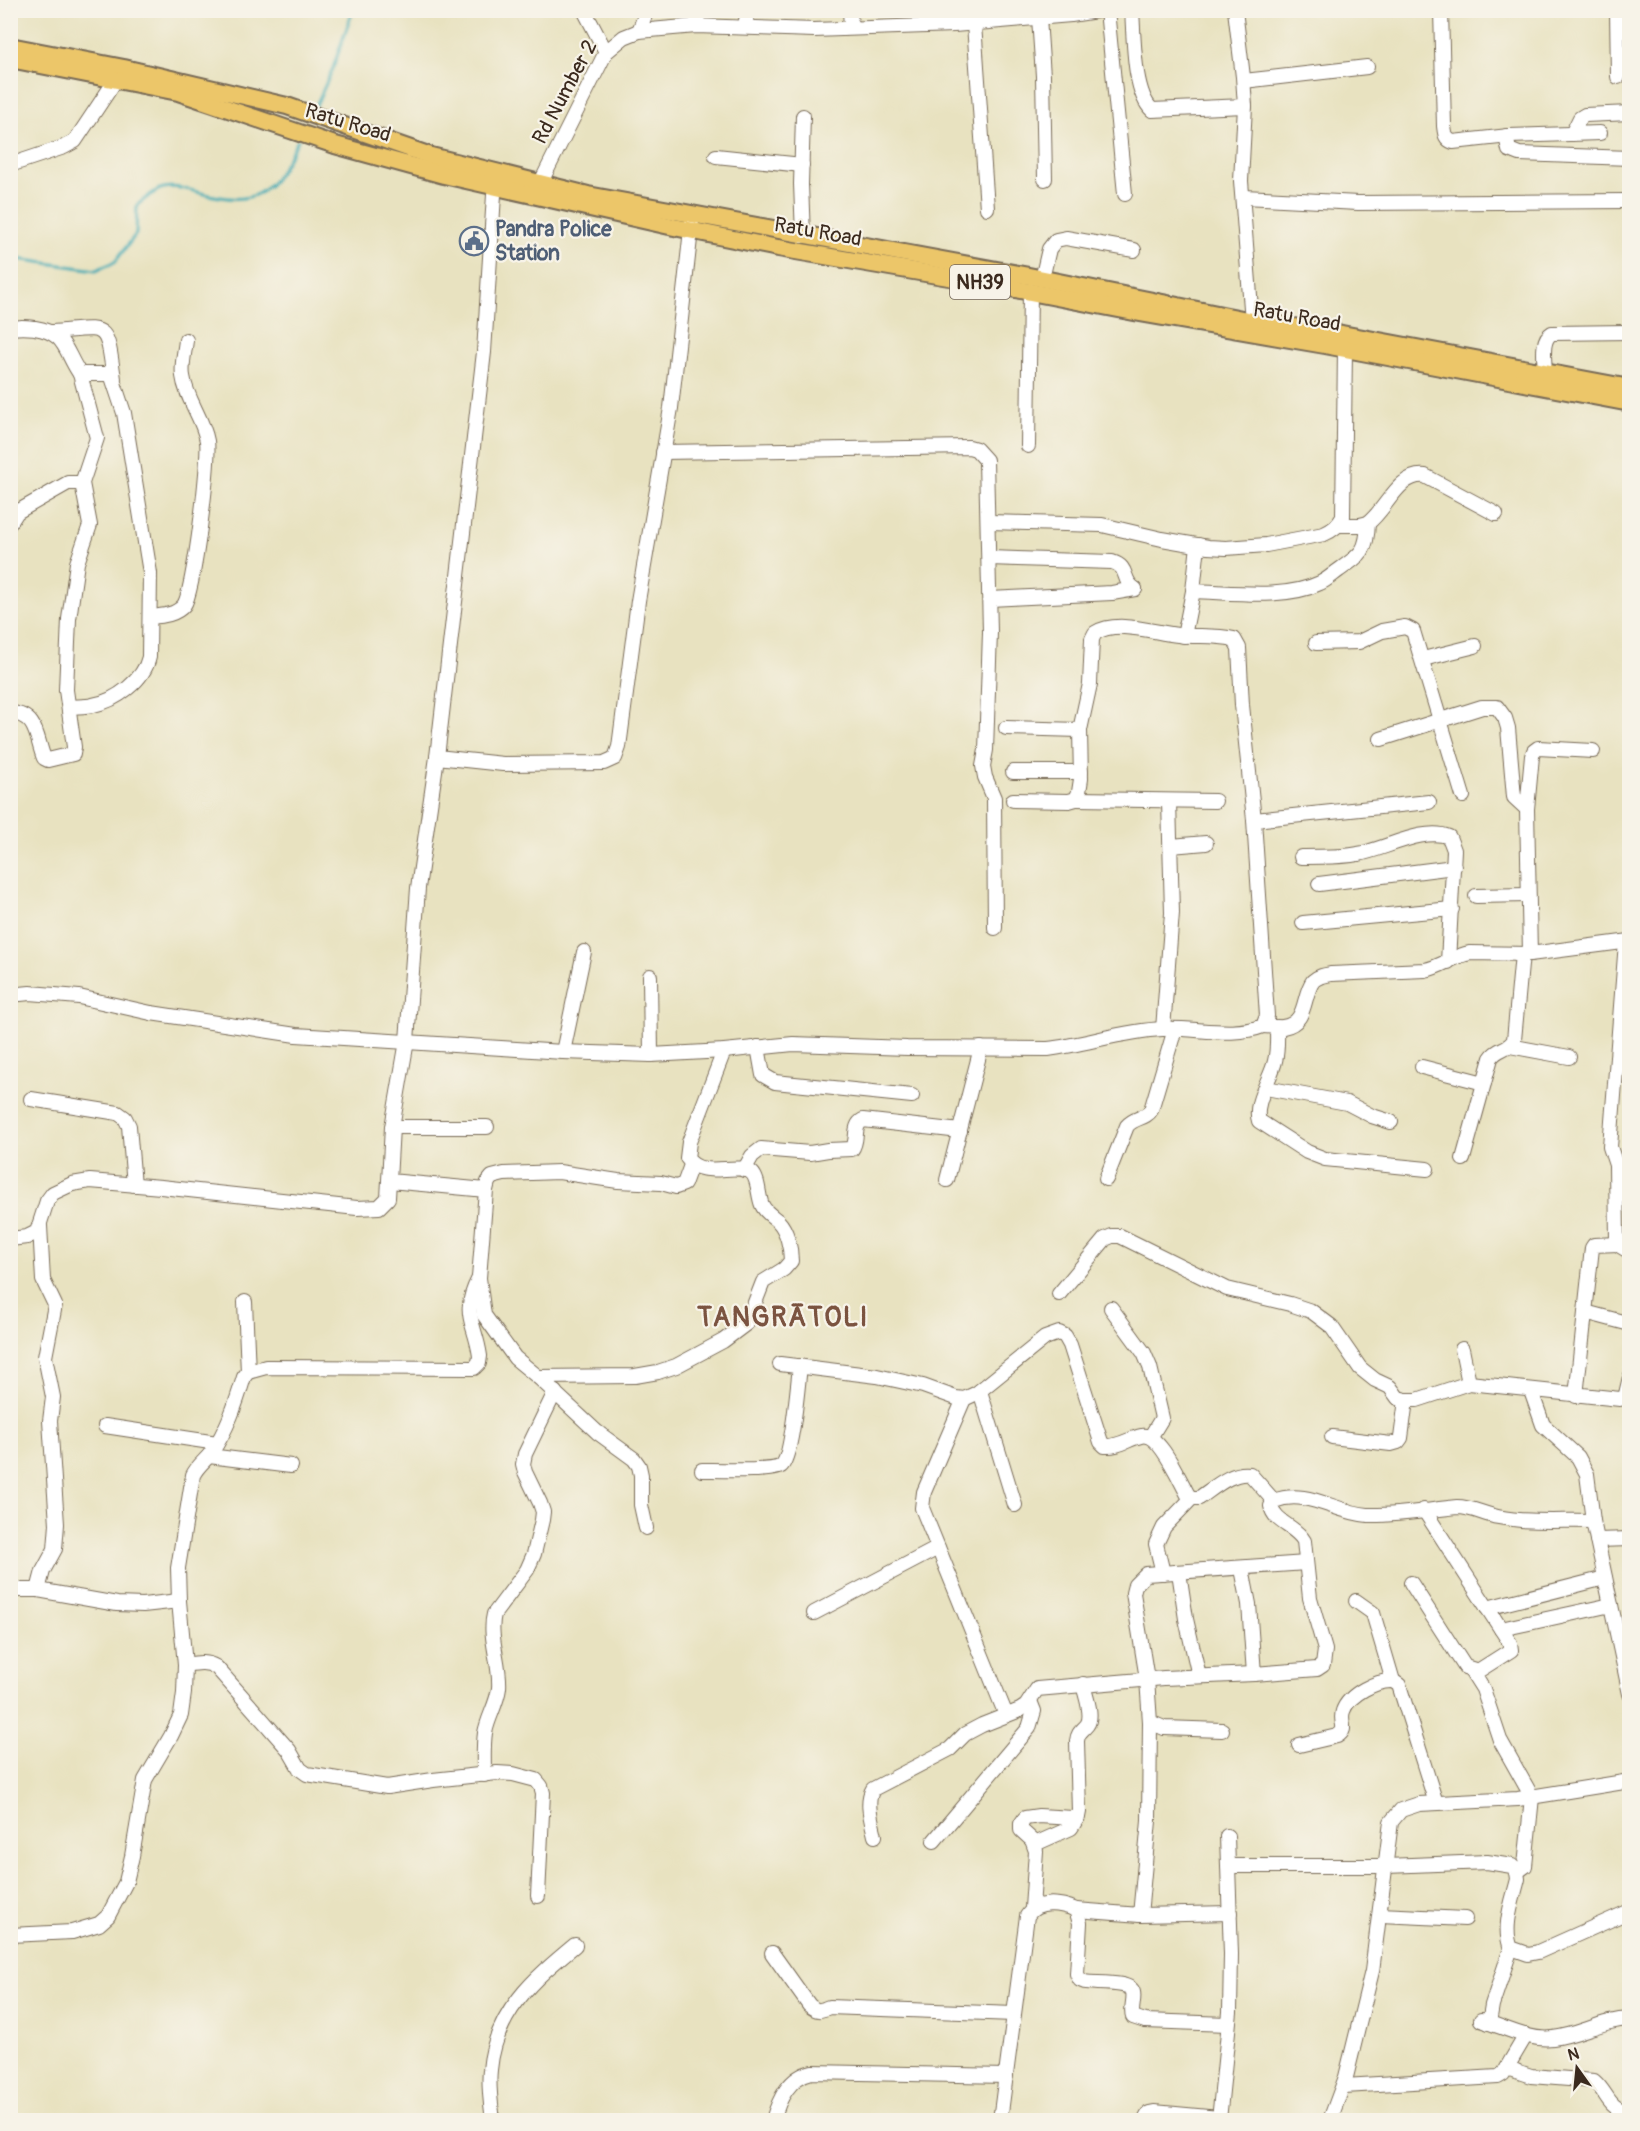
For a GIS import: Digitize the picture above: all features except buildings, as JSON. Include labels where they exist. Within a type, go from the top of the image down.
[{"type":"main road","name":"Ratu Road","points":[[10,46],[120,74],[283,126],[334,145],[494,188],[692,223],[802,236],[1042,279],[1252,321],[1342,334],[1629,388]]},
{"type":"main road","name":"Ratu Road","points":[[10,59],[120,74],[287,106],[431,156],[541,182],[778,248],[1345,348],[1629,403]]},
{"type":"street","points":[[584,10],[606,52]]},
{"type":"street","points":[[639,31],[647,10]]},
{"type":"street","points":[[696,26],[699,10]]},
{"type":"street","points":[[745,26],[748,10]]},
{"type":"street","points":[[850,10],[851,28]]},
{"type":"street","points":[[1105,10],[1125,194]]},
{"type":"street","name":"Rd Number 2","points":[[541,182],[606,52],[624,37],[639,31],[696,26],[814,30],[974,24],[1105,10]]},
{"type":"street","points":[[1131,10],[1139,82],[1146,105],[1152,110],[1245,106]]},
{"type":"street","points":[[1235,10],[1244,81],[1245,106],[1241,172],[1252,321]]},
{"type":"street","points":[[1441,10],[1445,136],[1453,142],[1506,136],[1600,133]]},
{"type":"street","points":[[1617,10],[1618,76]]},
{"type":"street","points":[[1039,18],[1043,76],[1045,179]]},
{"type":"street","points":[[974,24],[987,207]]},
{"type":"street","points":[[1244,81],[1367,67]]},
{"type":"street","points":[[10,165],[64,147],[75,141],[120,74]]},
{"type":"street","points":[[1572,134],[1580,118],[1585,115],[1629,113]]},
{"type":"street","points":[[802,236],[803,116]]},
{"type":"street","points":[[1506,136],[1509,150],[1519,154],[1629,158]]},
{"type":"street","points":[[716,156],[802,165]]},
{"type":"street","points":[[10,1239],[27,1237],[38,1232],[47,1201],[53,1193],[90,1181],[370,1208],[379,1207],[388,1198],[392,1127],[407,1041],[418,888],[437,757],[484,352],[495,171]]},
{"type":"street","points":[[1244,197],[1358,203],[1629,201]]},
{"type":"street","points":[[437,757],[503,764],[604,763],[615,758],[619,747],[638,601],[670,408],[692,223]]},
{"type":"street","points":[[1042,279],[1049,249],[1056,240],[1066,238],[1134,250]]},
{"type":"street","points":[[1028,446],[1030,291]]},
{"type":"street","points":[[10,329],[22,326],[52,332],[92,330],[103,332],[106,335],[114,379],[124,413],[139,496],[150,573],[150,657],[147,667],[141,676],[103,702],[69,707]]},
{"type":"street","points":[[10,713],[20,714],[35,728],[44,758],[48,760],[73,754],[66,690],[69,619],[77,563],[90,525],[82,483],[97,438],[80,374],[62,341],[52,332]]},
{"type":"street","points":[[1545,374],[1545,343],[1547,336],[1552,333],[1629,332]]},
{"type":"street","points":[[150,617],[168,615],[184,606],[194,575],[208,454],[203,425],[182,375],[186,340]]},
{"type":"street","points":[[1339,525],[1342,517],[1344,483],[1345,348]]},
{"type":"street","points":[[80,374],[111,374],[114,379]]},
{"type":"street","points":[[663,452],[969,447],[976,449],[986,460],[990,599],[988,703],[983,766],[994,798],[995,928]]},
{"type":"street","points":[[1193,591],[1278,593],[1322,583],[1360,555],[1367,538],[1368,523],[1404,482],[1418,476],[1425,476],[1496,514]]},
{"type":"street","points":[[10,523],[18,512],[68,483],[82,483]]},
{"type":"street","points":[[989,522],[1102,525],[1198,545],[1226,548],[1266,545],[1324,534],[1339,525],[1368,523]]},
{"type":"street","points":[[1184,636],[1193,591],[1198,545]]},
{"type":"street","points":[[989,558],[1112,562],[1120,564],[1124,569],[1127,582],[1136,589],[990,599]]},
{"type":"street","points":[[1076,799],[1081,772],[1080,730],[1090,684],[1092,639],[1095,633],[1108,628],[1137,628],[1184,636],[1225,637],[1237,642],[1254,820],[1267,1016],[1278,1044],[1276,1057],[1258,1108],[1259,1121],[1307,1152],[1325,1159],[1427,1169]]},
{"type":"street","points":[[1316,643],[1359,642],[1382,632],[1410,628],[1415,635],[1423,659],[1463,796]]},
{"type":"street","points":[[1423,659],[1475,646]]},
{"type":"street","points":[[1381,739],[1490,706],[1497,707],[1505,718],[1509,739],[1514,797],[1527,809]]},
{"type":"street","points":[[1006,728],[1080,730]]},
{"type":"street","points":[[1510,1046],[1514,1040],[1526,954],[1527,809],[1534,751],[1546,747],[1593,751]]},
{"type":"street","points":[[1013,772],[1081,772]]},
{"type":"street","points":[[1014,800],[1215,801]]},
{"type":"street","points":[[1106,1179],[1127,1126],[1131,1121],[1149,1114],[1151,1110],[1169,1029],[1172,913],[1169,801]]},
{"type":"street","points":[[1254,820],[1429,802]]},
{"type":"street","points":[[1301,857],[1361,854],[1409,839],[1443,834],[1449,837],[1453,843],[1454,867],[1448,962]]},
{"type":"street","points":[[1171,846],[1206,843]]},
{"type":"street","points":[[1319,884],[1454,867]]},
{"type":"street","points":[[1476,896],[1528,896]]},
{"type":"street","points":[[1303,923],[1452,909]]},
{"type":"street","points":[[10,995],[30,993],[79,998],[151,1013],[296,1035],[563,1052],[651,1055],[793,1044],[1048,1049],[1066,1047],[1125,1032],[1169,1029],[1235,1032],[1270,1026],[1284,1027],[1295,1023],[1302,1013],[1313,982],[1320,976],[1438,968],[1460,954],[1526,954],[1628,941],[1610,1146],[1616,1166],[1624,1248],[1594,1245],[1592,1248],[1576,1396]]},
{"type":"street","points":[[563,1052],[584,952]]},
{"type":"street","points":[[650,976],[651,1055]]},
{"type":"street","points":[[1463,1159],[1494,1052],[1510,1046],[1569,1057]]},
{"type":"street","points":[[758,1047],[763,1075],[775,1082],[912,1096]]},
{"type":"street","points":[[947,1180],[981,1048]]},
{"type":"street","points":[[538,1377],[614,1377],[658,1372],[676,1366],[723,1341],[747,1323],[763,1282],[788,1265],[791,1256],[783,1228],[762,1206],[752,1173],[744,1170],[700,1168],[691,1165],[687,1158],[689,1142],[724,1051]]},
{"type":"street","points":[[1422,1067],[1484,1083]]},
{"type":"street","points":[[1266,1088],[1347,1103],[1372,1116],[1391,1122]]},
{"type":"street","points":[[31,1099],[118,1113],[129,1126],[134,1185]]},
{"type":"street","points":[[744,1170],[752,1156],[761,1149],[810,1154],[828,1150],[852,1149],[855,1146],[857,1126],[863,1120],[960,1131]]},
{"type":"street","points":[[392,1127],[488,1127]]},
{"type":"street","points":[[646,1528],[641,1505],[641,1475],[634,1458],[597,1432],[515,1358],[484,1314],[479,1278],[486,1190],[492,1177],[504,1174],[559,1172],[682,1187],[691,1165]]},
{"type":"street","points":[[390,1181],[486,1190]]},
{"type":"street","points":[[39,1590],[43,1571],[55,1549],[57,1524],[50,1421],[53,1405],[45,1357],[55,1305],[43,1280],[40,1226]]},
{"type":"street","points":[[1059,1294],[1105,1239],[1120,1236],[1227,1289],[1311,1311],[1331,1326],[1360,1368],[1375,1380],[1390,1387],[1398,1398],[1417,1400],[1469,1383],[1576,1396],[1625,1398],[1629,1377]]},
{"type":"street","points":[[10,1935],[72,1932],[93,1927],[108,1916],[126,1882],[145,1780],[181,1715],[184,1665],[178,1569],[193,1475],[197,1466],[209,1456],[231,1418],[244,1377],[248,1372],[267,1367],[474,1368],[479,1364],[480,1356],[470,1317],[469,1298],[479,1278]]},
{"type":"street","points":[[245,1302],[248,1372]]},
{"type":"street","points":[[1111,1308],[1137,1342],[1150,1367],[1162,1418],[1150,1436]]},
{"type":"street","points":[[1586,1312],[1629,1324]]},
{"type":"street","points":[[780,1364],[877,1376],[922,1386],[964,1399],[980,1391],[1045,1338],[1059,1334],[1065,1336],[1070,1345],[1101,1442],[1105,1446],[1113,1447],[1143,1435],[1150,1436],[1158,1443],[1188,1495],[1192,1498],[1199,1498],[1243,1472],[1250,1474],[1274,1501]]},
{"type":"street","points":[[1462,1349],[1469,1383]]},
{"type":"street","points":[[702,1470],[770,1469],[782,1466],[790,1444],[800,1366]]},
{"type":"street","points":[[980,1391],[1015,1505]]},
{"type":"street","points":[[1531,1391],[1543,1425],[1578,1456],[1587,1474],[1593,1521],[1629,1695]]},
{"type":"street","points":[[484,1774],[485,1733],[499,1686],[499,1669],[492,1622],[494,1614],[527,1570],[534,1554],[543,1512],[523,1464],[525,1454],[555,1392]]},
{"type":"street","points":[[964,1399],[924,1492],[922,1508],[1006,1715]]},
{"type":"street","points":[[1332,1437],[1391,1444],[1398,1442],[1401,1438],[1406,1400]]},
{"type":"street","points":[[105,1426],[217,1443]]},
{"type":"street","points":[[209,1456],[291,1466]]},
{"type":"street","points":[[875,1836],[870,1805],[870,1795],[873,1789],[950,1749],[965,1734],[1020,1710],[1030,1701],[1037,1689],[1147,1679],[1317,1669],[1323,1665],[1324,1650],[1310,1598],[1304,1541],[1300,1534],[1272,1512],[1270,1506],[1274,1501],[1290,1497],[1304,1497],[1339,1509],[1368,1515],[1469,1507],[1512,1518],[1593,1521]]},
{"type":"street","points":[[1163,1573],[1156,1552],[1158,1538],[1164,1527],[1192,1498]]},
{"type":"street","points":[[1411,1583],[1466,1667],[1478,1671],[1507,1655],[1511,1650],[1510,1643],[1424,1510]]},
{"type":"street","points":[[1597,1540],[1629,1539]]},
{"type":"street","points":[[814,1612],[938,1548]]},
{"type":"street","points":[[1140,1915],[1149,1821],[1150,1722],[1147,1679],[1133,1593],[1135,1585],[1146,1574],[1306,1563]]},
{"type":"street","points":[[1242,1569],[1249,1604],[1254,1674]]},
{"type":"street","points":[[1179,1572],[1186,1620],[1199,1676]]},
{"type":"street","points":[[1487,1608],[1605,1578]]},
{"type":"street","points":[[10,1590],[39,1590],[117,1604],[143,1605],[179,1601]]},
{"type":"street","points":[[1356,1601],[1372,1613],[1394,1681],[1399,1685],[1436,1803]]},
{"type":"street","points":[[1501,1629],[1611,1605]]},
{"type":"street","points":[[184,1665],[202,1662],[216,1667],[289,1750],[300,1769],[307,1774],[387,1787],[497,1773],[525,1776],[536,1780],[543,1792],[538,1896]]},
{"type":"street","points":[[1471,1670],[1483,1689],[1500,1740],[1532,1797],[1525,1866],[1517,1872]]},
{"type":"street","points":[[1299,1745],[1337,1736],[1343,1732],[1344,1709],[1357,1695],[1376,1685],[1394,1681]]},
{"type":"street","points":[[1035,1844],[1071,1828],[1078,1817],[1077,1742],[1078,1734],[1088,1728],[1089,1715],[1083,1684]]},
{"type":"street","points":[[934,1841],[1029,1728],[1034,1711],[1030,1701]]},
{"type":"street","points":[[1150,1722],[1164,1728],[1222,1730]]},
{"type":"street","points":[[1330,2121],[1344,2086],[1372,1971],[1388,1836],[1395,1815],[1410,1805],[1507,1800],[1629,1781]]},
{"type":"street","points":[[1000,2121],[1027,1916],[1032,1908],[1035,1844],[1021,1830],[1021,1824],[1025,1818],[1039,1816],[1078,1817]]},
{"type":"street","points":[[1145,2121],[1149,2113],[1154,2112],[1219,2119],[1228,2024],[1231,1954],[1227,1836]]},
{"type":"street","points":[[1228,1866],[1386,1866],[1486,1862],[1512,1866],[1517,1872],[1518,1879],[1507,1929],[1511,1948],[1485,2021],[1526,2035],[1552,2038],[1604,2022],[1629,2019]]},
{"type":"street","points":[[1032,1908],[1045,1904],[1070,1907],[1076,1910],[1140,1915],[1230,1912]]},
{"type":"street","points":[[1076,1910],[1080,1923],[1077,1974],[1080,1980],[1093,1984],[1124,1984],[1130,1987],[1133,1992],[1131,2013],[1132,2017],[1138,2020],[1228,2024]]},
{"type":"street","points":[[1511,1948],[1528,1954],[1538,1952],[1629,1911]]},
{"type":"street","points":[[1380,1915],[1465,1918]]},
{"type":"street","points":[[493,2121],[490,2070],[499,2031],[509,2012],[538,1975],[575,1945]]},
{"type":"street","points":[[772,1953],[815,2011],[829,2007],[1014,2014]]},
{"type":"street","points":[[1344,2086],[1491,2079],[1498,2077],[1507,2068],[1526,2035]]},
{"type":"street","points":[[1507,2068],[1531,2076],[1594,2081],[1612,2106],[1629,2112]]},
{"type":"street","points":[[773,2121],[781,2099],[792,2082],[801,2075],[812,2072],[1006,2076]]},
{"type":"waterway","points":[[314,110],[333,68],[353,10]]},
{"type":"waterway","points":[[10,258],[96,270],[115,262],[136,234],[137,205],[154,192],[174,187],[218,197],[249,197],[261,192],[270,184],[298,140]]},
{"type":"place","name":"Pandra Police Station","points":[[474,241]]},
{"type":"district","name":"TANGRĀTOLI","points":[[783,1317]]}]
